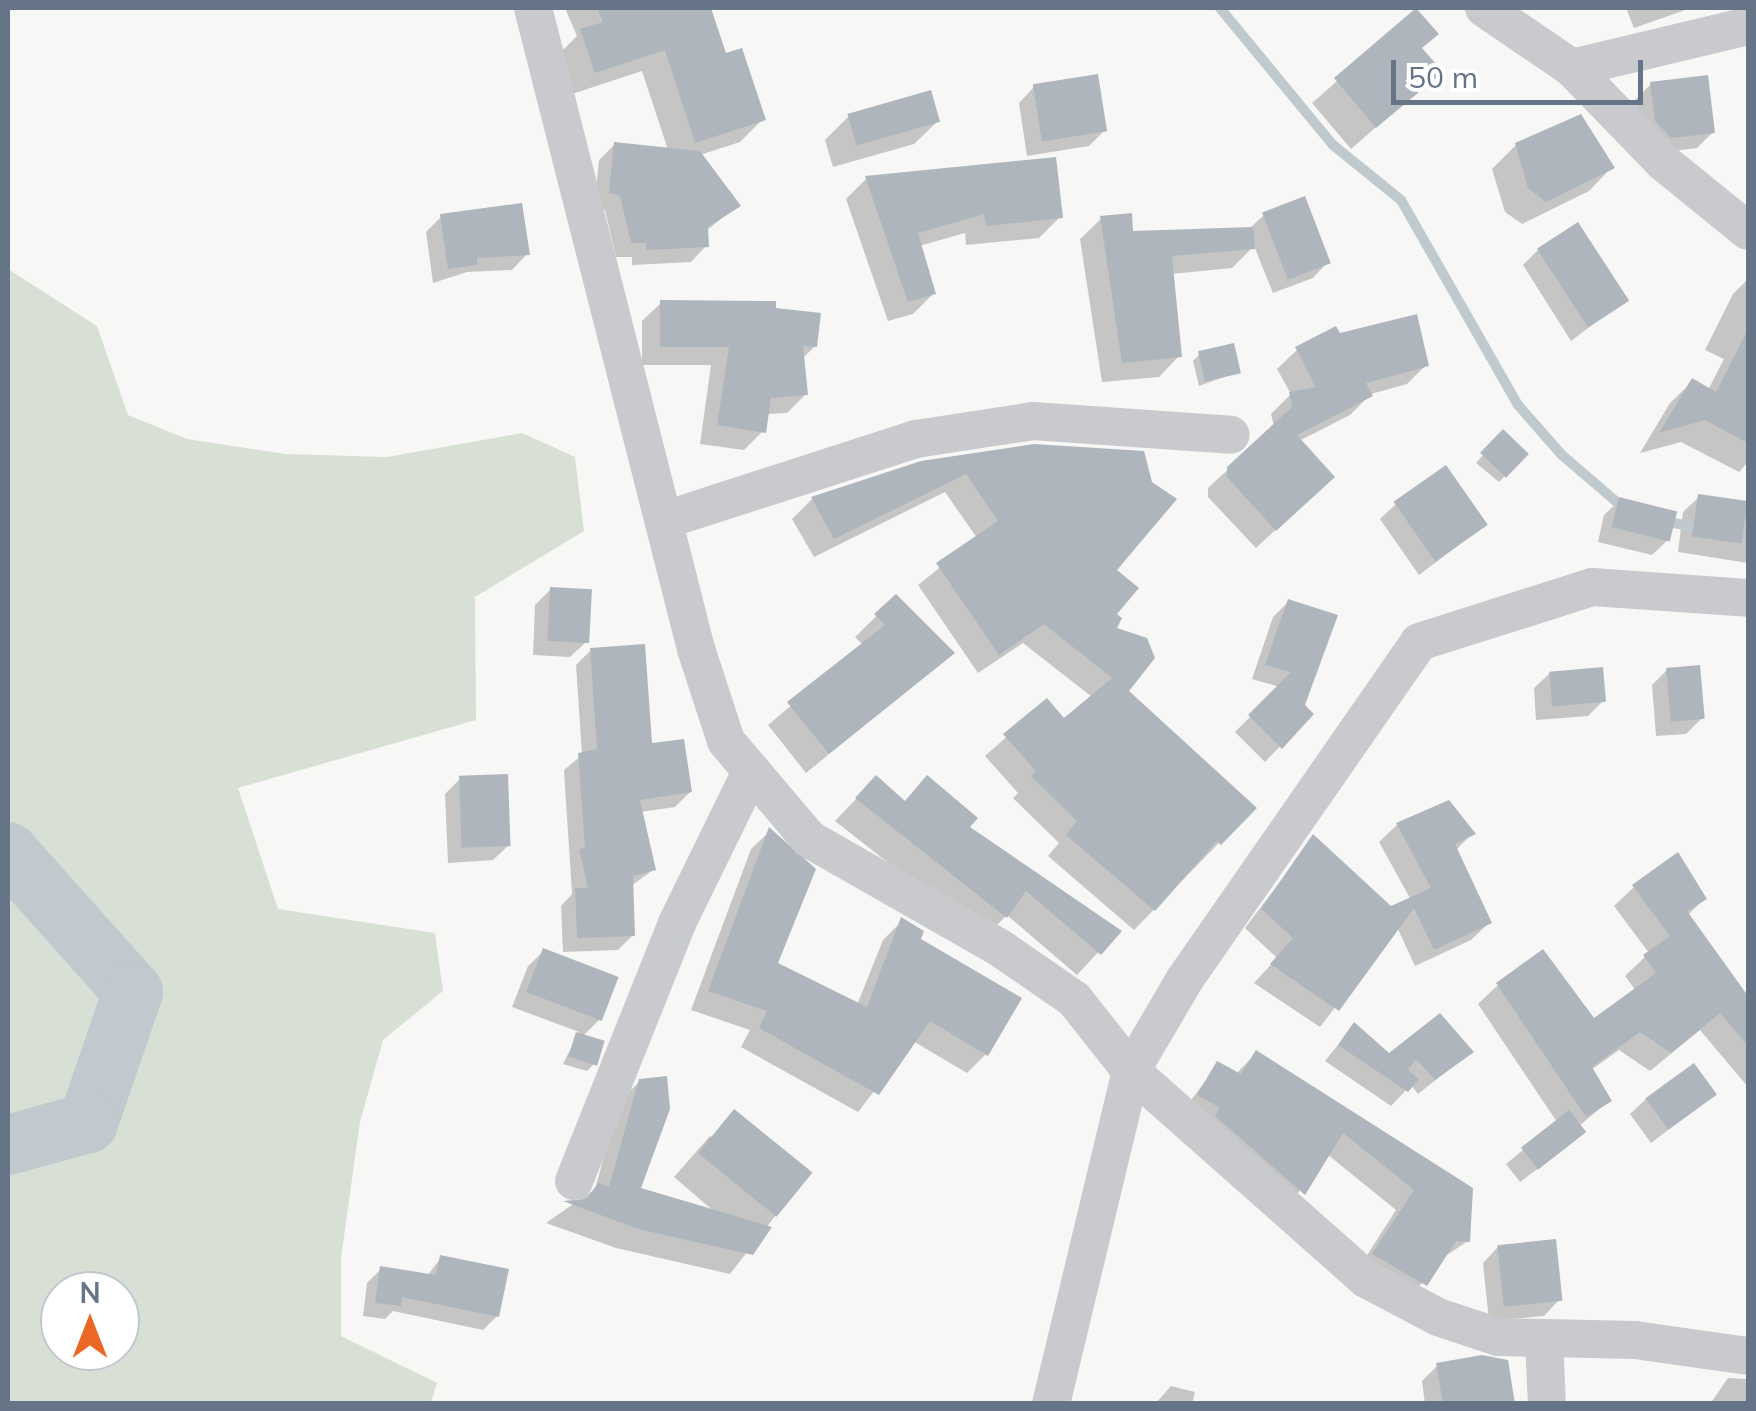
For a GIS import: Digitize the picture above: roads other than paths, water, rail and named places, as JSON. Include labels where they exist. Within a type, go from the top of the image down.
[{"type":"street","points":[[532,8],[702,667],[726,741],[808,839],[1000,948],[1074,999],[1131,1070],[1366,1279],[1466,1329],[1544,1341],[1635,1340],[1748,1356]]},
{"type":"street","points":[[1484,8],[1572,68],[1663,162],[1748,231]]},
{"type":"street","points":[[1572,68],[1748,26]]},
{"type":"street","points":[[666,520],[916,439],[1033,421],[1231,435]]},
{"type":"street","points":[[1052,1404],[1131,1070],[1185,980],[1418,642],[1592,587],[1748,598]]},
{"type":"street","points":[[574,1181],[677,923],[750,774]]},
{"type":"street","points":[[1544,1341],[1547,1404]]},
{"type":"waterway","points":[[1220,8],[1333,145],[1401,200],[1518,405],[1562,455],[1626,510]]},
{"type":"waterway","points":[[1661,521],[1703,528]]},
{"type":"waterway","points":[[8,852],[133,992],[88,1123],[8,1145]]}]
